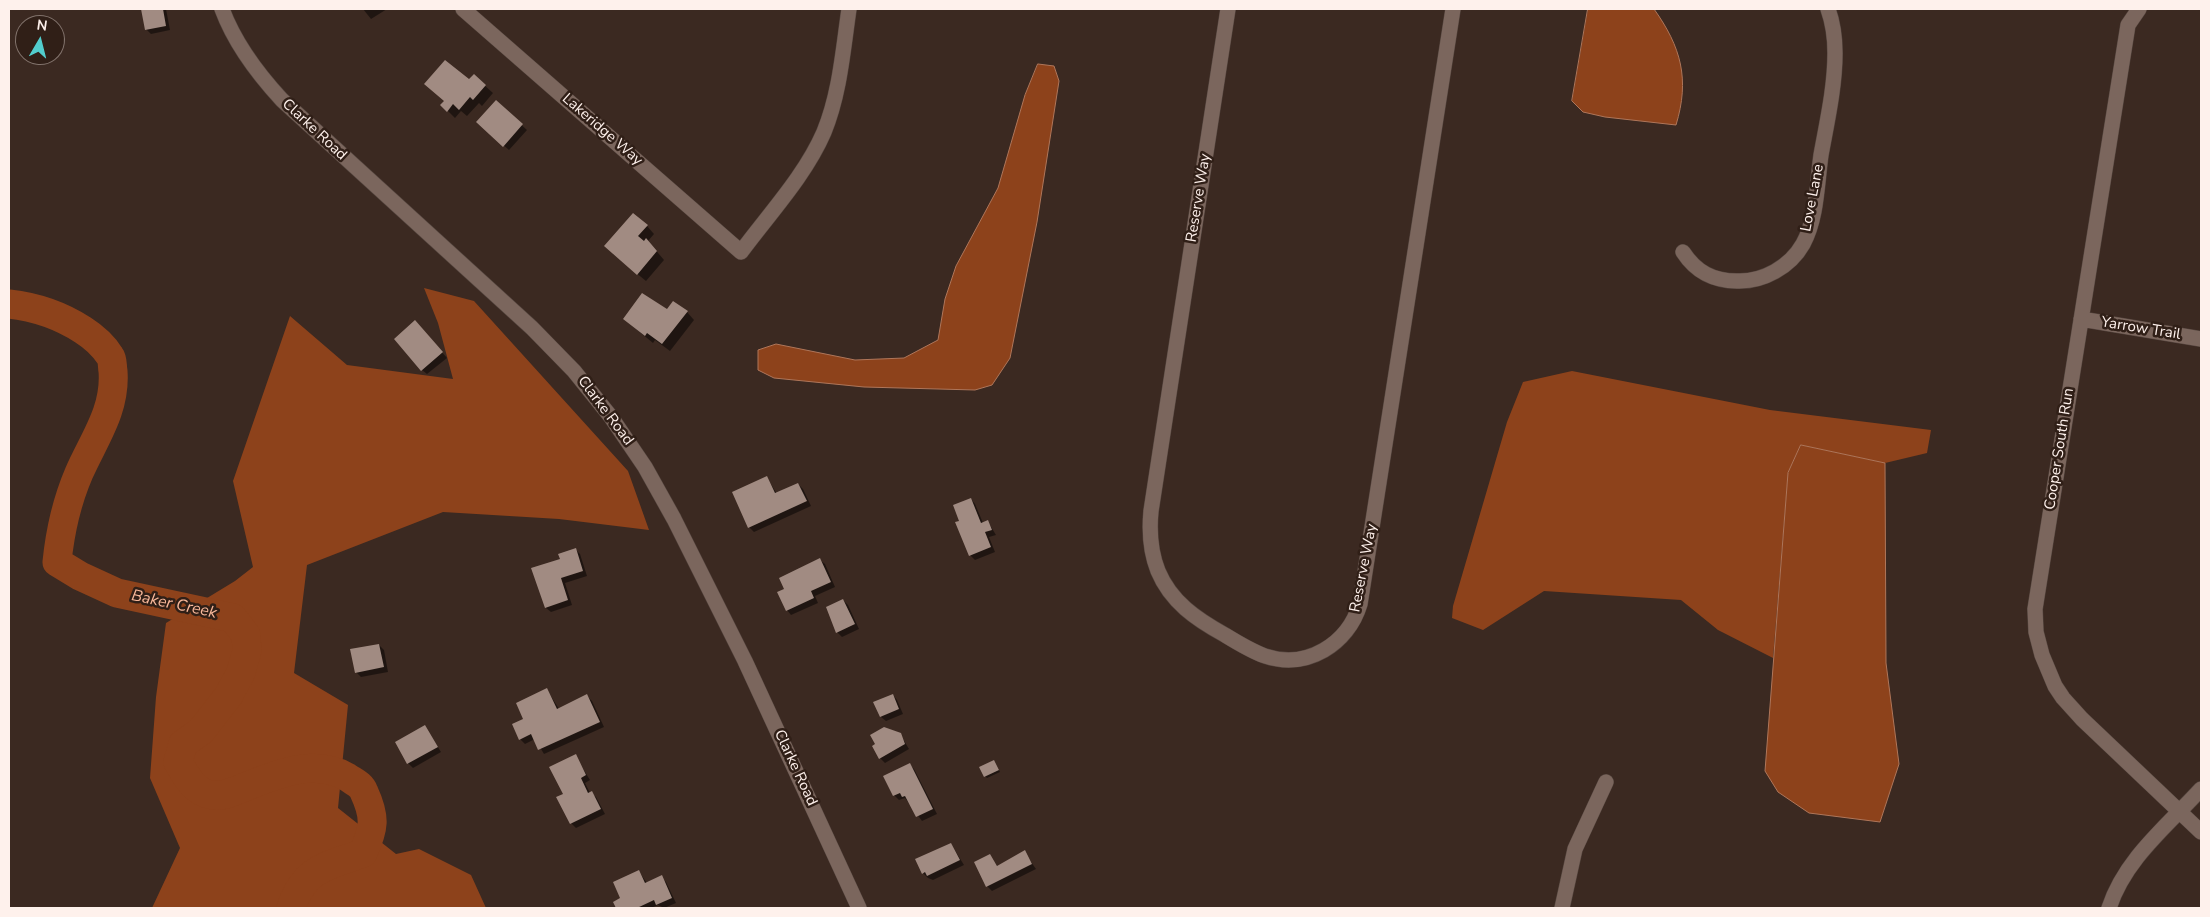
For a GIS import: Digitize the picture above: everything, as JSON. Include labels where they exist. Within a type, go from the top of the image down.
[{"type":"street","name":"Clarke Road","points":[[222,9],[228,26],[248,59],[282,100],[532,328],[574,371],[612,417],[645,467],[679,527],[746,661],[859,908]]},
{"type":"street","name":"Lakeridge Way","points":[[463,9],[741,252],[800,172],[823,134],[838,84],[849,9]]},
{"type":"street","name":"Reserve Way","points":[[1228,9],[1151,511],[1150,545],[1163,581],[1187,612],[1254,651],[1272,658],[1290,660],[1310,657],[1333,645],[1350,627],[1360,604],[1453,9]]},
{"type":"street","name":"Love Lane","points":[[1683,252],[1690,263],[1704,274],[1724,280],[1746,282],[1763,277],[1784,266],[1803,244],[1812,216],[1834,73],[1834,35],[1828,9]]},
{"type":"street","name":"Cooper South Run","points":[[2139,9],[2128,25],[2035,609],[2036,632],[2049,673],[2063,698],[2082,719],[2201,832]]},
{"type":"street","name":"Yarrow Trail","points":[[2080,319],[2201,339]]},
{"type":"street","points":[[1562,908],[1574,849],[1606,782]]},
{"type":"street","points":[[2109,908],[2121,878],[2145,848],[2201,789]]},
{"type":"shaded area","points":[[1588,9],[1654,9],[1671,37],[1677,50],[1680,64],[1682,93],[1676,125],[1605,117],[1583,112],[1572,101]]},
{"type":"shaded area","points":[[1038,64],[1054,66],[1059,81],[1037,222],[1010,358],[992,385],[975,390],[864,387],[774,378],[758,370],[758,350],[776,344],[855,360],[904,358],[938,340],[945,299],[956,266],[998,188],[1025,95]]},
{"type":"shaded area","points":[[424,288],[474,301],[628,471],[649,530],[559,519],[443,512],[307,565],[294,673],[348,705],[338,808],[396,854],[419,849],[471,875],[486,908],[152,908],[180,848],[150,778],[156,697],[166,623],[235,581],[253,567],[233,481],[290,316],[347,365],[453,379],[438,323]]},
{"type":"shaded area","points":[[1572,371],[1770,410],[1931,430],[1927,453],[1885,463],[1801,445],[1788,473],[1773,658],[1718,630],[1681,600],[1544,591],[1483,630],[1452,618],[1453,606],[1507,422],[1523,382]]},
{"type":"shaded area","points":[[1801,445],[1885,463],[1886,663],[1899,764],[1880,822],[1809,813],[1778,792],[1765,771],[1788,473]]},
{"type":"building","points":[[141,9],[163,9],[166,26],[145,30]]},
{"type":"building","points":[[445,60],[469,79],[474,74],[486,85],[473,100],[470,97],[459,110],[453,104],[447,112],[440,105],[444,101],[424,84]]},
{"type":"building","points":[[496,100],[523,124],[503,147],[476,122]]},
{"type":"building","points":[[633,213],[648,225],[638,236],[644,241],[646,238],[657,251],[637,275],[604,246]]},
{"type":"building","points":[[642,293],[667,309],[673,301],[688,311],[662,344],[647,333],[645,336],[623,319]]},
{"type":"building","points":[[415,320],[443,352],[421,371],[394,339]]},
{"type":"building","points":[[767,476],[775,493],[798,483],[807,501],[748,528],[732,492]]},
{"type":"building","points":[[971,498],[981,523],[988,520],[992,530],[985,532],[991,547],[969,556],[955,522],[959,521],[953,505]]},
{"type":"building","points":[[576,548],[583,571],[561,578],[568,600],[545,608],[531,568],[560,559],[558,554]]},
{"type":"building","points":[[820,558],[831,582],[811,591],[814,598],[786,611],[777,592],[784,589],[779,578]]},
{"type":"building","points":[[843,599],[855,624],[836,633],[826,607]]},
{"type":"building","points":[[379,644],[384,667],[355,673],[350,649]]},
{"type":"building","points":[[547,688],[557,709],[587,694],[600,722],[538,750],[531,734],[519,740],[512,724],[523,719],[516,703]]},
{"type":"building","points":[[893,694],[899,709],[880,717],[873,702]]},
{"type":"building","points":[[425,725],[438,747],[407,764],[395,742]]},
{"type":"building","points":[[884,727],[901,733],[905,744],[879,759],[872,746],[875,744],[870,735]]},
{"type":"building","points":[[576,754],[586,775],[581,778],[588,793],[592,791],[601,809],[570,824],[556,797],[563,794],[549,767]]},
{"type":"building","points":[[994,760],[999,770],[984,777],[979,767]]},
{"type":"building","points":[[910,763],[933,809],[916,817],[905,796],[902,797],[900,793],[893,796],[883,776]]},
{"type":"building","points":[[951,843],[960,860],[927,876],[925,872],[922,874],[915,859]]},
{"type":"building","points":[[1025,850],[1032,864],[986,887],[974,862],[990,854],[997,866]]},
{"type":"building","points":[[639,870],[645,883],[662,875],[672,898],[656,905],[654,900],[637,908],[616,908],[613,902],[620,898],[613,882]]},
{"type":"waterway","name":"Baker Creek","points":[[9,304],[48,312],[66,320],[98,342],[112,361],[113,385],[108,411],[71,494],[62,528],[57,562],[80,576],[117,593],[233,618],[246,635],[247,651],[241,672],[229,695],[201,731],[183,744],[178,762],[188,778],[200,791],[212,795],[220,795],[283,773],[309,768],[334,771],[347,777],[363,789],[372,816],[371,830],[363,853],[318,870],[310,876],[297,894],[291,908]]}]
